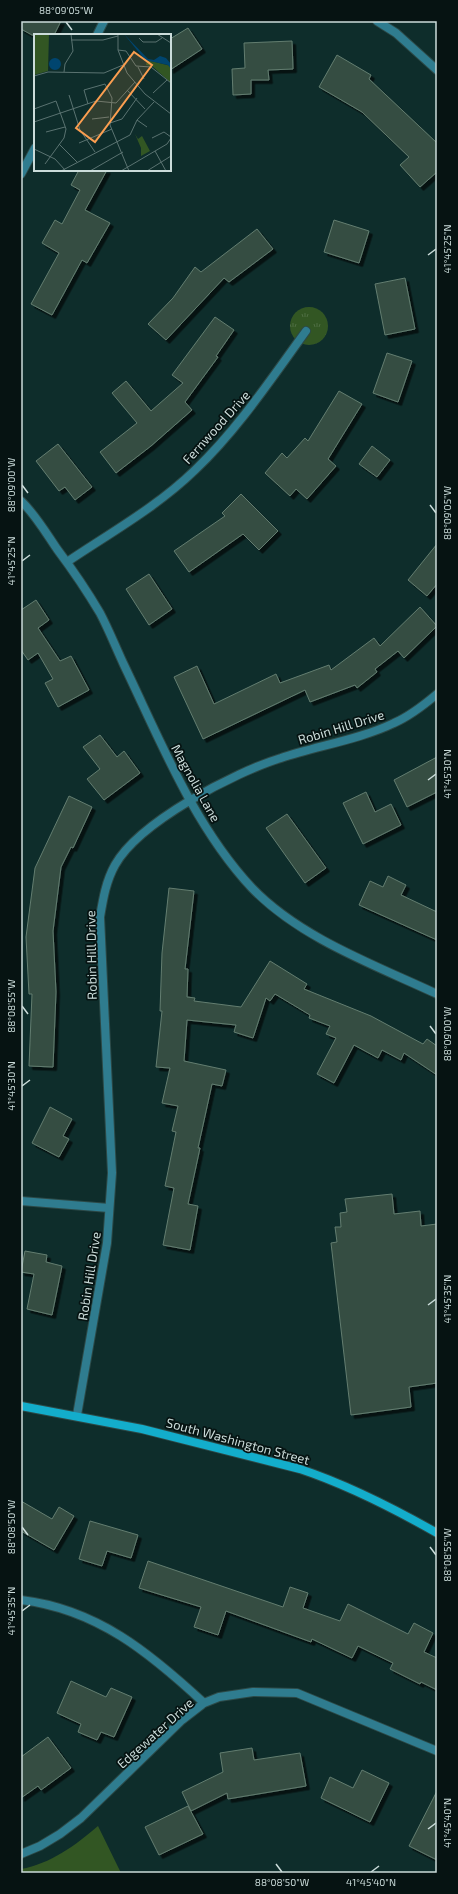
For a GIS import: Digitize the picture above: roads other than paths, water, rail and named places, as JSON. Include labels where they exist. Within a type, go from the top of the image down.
[{"type":"main road","name":"South Washington Street","points":[[21,1406],[142,1429],[246,1454],[321,1476],[377,1500],[437,1533]]},
{"type":"street","points":[[97,34],[104,21]]},
{"type":"street","points":[[377,21],[396,33],[437,70]]},
{"type":"street","points":[[21,174],[34,150]]},
{"type":"street","name":"Fernwood Drive","points":[[67,562],[158,501],[194,472],[221,443],[257,399],[306,331]]},
{"type":"street","name":"Magnolia Lane","points":[[21,500],[67,562],[100,613],[175,772],[191,801],[208,830],[231,863],[252,888],[297,924],[342,949],[437,994]]},
{"type":"street","name":"Robin Hill Drive","points":[[77,1416],[107,1243],[110,1208],[112,1166],[100,917],[103,899],[116,864],[135,839],[154,824],[224,782],[280,758],[395,723],[415,711],[437,694]]},
{"type":"street","points":[[21,1200],[110,1208]]},
{"type":"street","points":[[21,1600],[50,1606],[84,1616],[109,1628],[136,1645],[165,1668],[204,1704]]},
{"type":"street","name":"Edgewater Drive","points":[[21,1854],[40,1846],[81,1818],[182,1720],[204,1704],[219,1697],[253,1692],[297,1693],[437,1751]]}]
